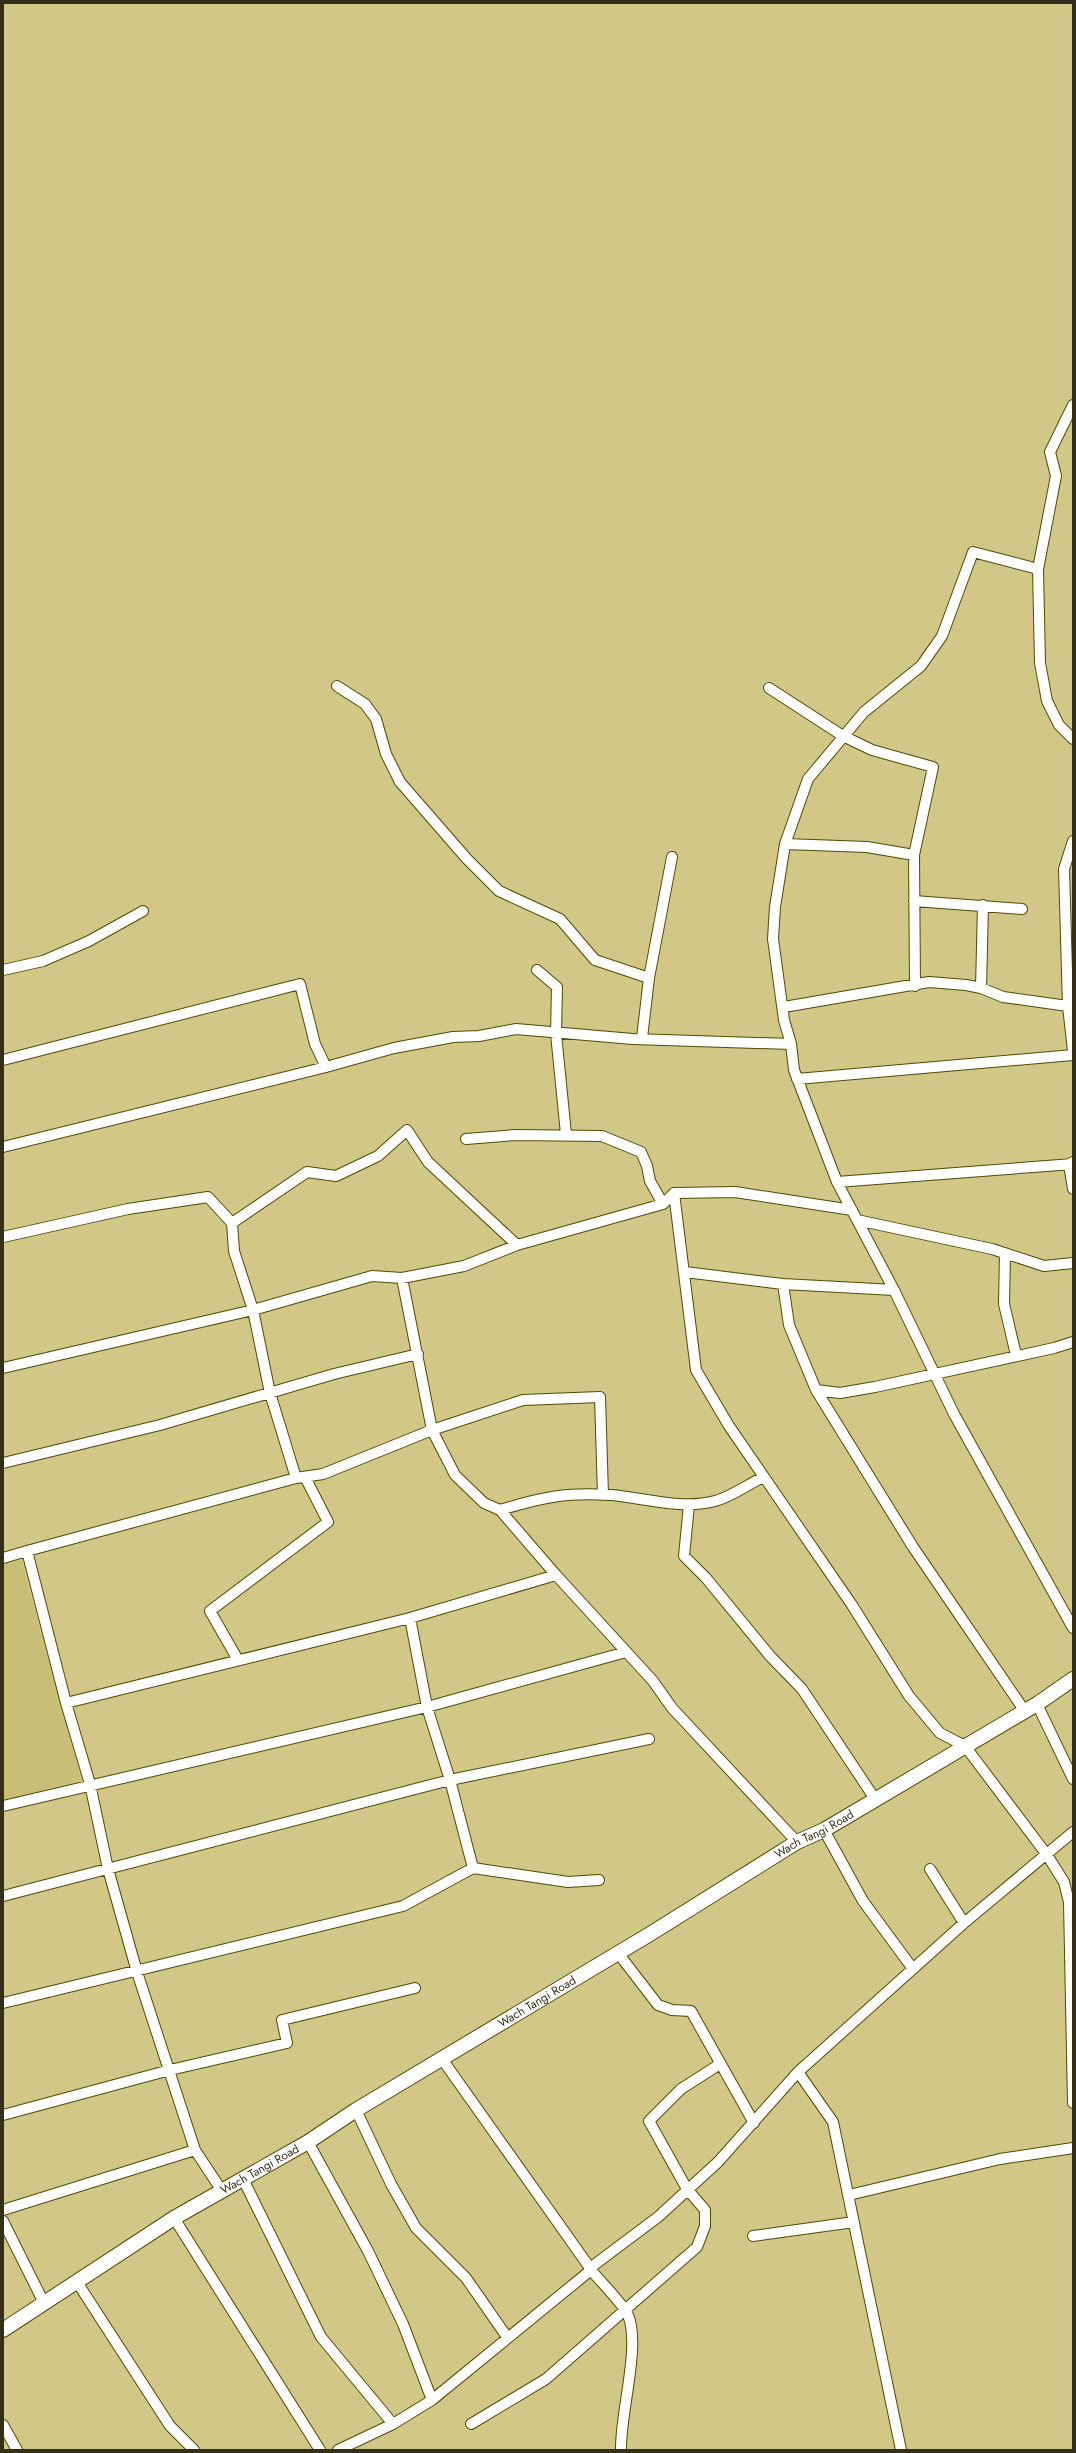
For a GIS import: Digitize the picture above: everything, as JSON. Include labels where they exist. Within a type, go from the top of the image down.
[{"type":"main road","name":"Wach Tangi Road","points":[[3,2330],[174,2218],[308,2142],[356,2110],[618,1953],[797,1842],[824,1830],[1024,1710],[1037,1704],[1073,1679]]},
{"type":"street","points":[[1073,405],[1050,452],[1056,476],[1038,569],[1040,663],[1047,701],[1059,724],[1073,739]]},
{"type":"street","points":[[1038,569],[973,552],[942,636],[921,666],[864,712],[808,779],[785,844],[775,907],[773,939],[784,1007],[784,1020],[791,1044],[797,1078],[837,1182],[894,1290],[934,1374],[1073,1628]]},
{"type":"street","points":[[337,686],[365,704],[376,719],[386,754],[400,782],[467,859],[499,891],[560,920],[595,960],[649,978]]},
{"type":"street","points":[[769,688],[844,736],[872,750],[933,767],[914,855],[915,986]]},
{"type":"street","points":[[1073,841],[1064,869],[1068,1006],[1073,1051]]},
{"type":"street","points":[[785,844],[867,847],[914,855]]},
{"type":"street","points":[[642,1038],[649,978],[672,857]]},
{"type":"street","points":[[914,901],[1022,909]]},
{"type":"street","points":[[981,988],[983,905]]},
{"type":"street","points":[[3,970],[43,961],[89,941],[142,911]]},
{"type":"street","points":[[537,970],[557,987],[556,1034],[566,1134]]},
{"type":"street","points":[[784,1007],[843,995],[915,986],[918,982],[981,988],[1003,997],[1068,1006]]},
{"type":"street","points":[[3,1060],[300,984],[315,1044],[326,1068]]},
{"type":"street","points":[[3,1147],[326,1068],[394,1048],[453,1037],[479,1036],[516,1029],[556,1034],[791,1044]]},
{"type":"street","points":[[797,1078],[1073,1055]]},
{"type":"street","points":[[232,1223],[308,1172],[336,1176],[378,1156],[407,1130],[428,1162],[517,1245]]},
{"type":"street","points":[[466,1140],[515,1135],[566,1134],[602,1136],[641,1152],[647,1166],[650,1182],[663,1204]]},
{"type":"street","points":[[837,1182],[1072,1163],[1073,1189]]},
{"type":"street","points":[[3,1368],[253,1310],[372,1276],[402,1278],[464,1266],[517,1245],[663,1204],[674,1192],[735,1192],[852,1210]]},
{"type":"street","points":[[674,1192],[696,1370],[729,1426],[852,1605],[909,1696],[940,1733],[965,1746],[1047,1855],[1064,1882],[1069,1902],[1073,2103]]},
{"type":"street","points":[[3,1237],[128,1209],[208,1197],[232,1223],[234,1251],[253,1310],[270,1393],[300,1477],[328,1522],[210,1611],[238,1660]]},
{"type":"street","points":[[857,1220],[1004,1253],[1044,1266],[1073,1263]]},
{"type":"street","points":[[1004,1253],[1004,1304],[1016,1355]]},
{"type":"street","points":[[685,1272],[784,1284],[894,1290]]},
{"type":"street","points":[[402,1278],[432,1430],[455,1476],[484,1503],[500,1510],[556,1575],[653,1681],[672,1708],[797,1842]]},
{"type":"street","points":[[784,1284],[789,1325],[816,1390],[913,1547],[1024,1710]]},
{"type":"street","points":[[816,1390],[840,1393],[1054,1348],[1073,1342]]},
{"type":"street","points":[[3,1463],[160,1425],[334,1374],[418,1354]]},
{"type":"street","points":[[3,1558],[300,1477],[323,1474],[432,1430],[523,1400],[600,1397],[603,1496]]},
{"type":"street","points":[[500,1510],[544,1497],[562,1494],[603,1496],[690,1505],[715,1501],[764,1477]]},
{"type":"street","points":[[690,1505],[684,1556],[706,1578],[770,1656],[802,1690],[875,1799]]},
{"type":"street","points":[[27,1551],[66,1703],[90,1784],[108,1869],[137,1972],[196,2150],[222,2190]]},
{"type":"street","points":[[66,1703],[410,1618],[556,1575]]},
{"type":"street","points":[[410,1618],[426,1707],[450,1780],[473,1868]]},
{"type":"street","points":[[3,1806],[90,1784],[426,1707],[626,1652]]},
{"type":"street","points":[[1037,1704],[1073,1779]]},
{"type":"street","points":[[3,1896],[450,1780],[649,1739]]},
{"type":"street","points":[[824,1830],[863,1901],[913,1969]]},
{"type":"street","points":[[338,2450],[393,2424],[432,2400],[507,2337],[658,2217],[718,2162],[798,2072],[964,1922],[1073,1832]]},
{"type":"street","points":[[3,2003],[137,1972],[403,1906],[473,1868],[568,1882],[599,1880]]},
{"type":"street","points":[[930,1869],[964,1922]]},
{"type":"street","points":[[618,1953],[658,2006],[672,2010],[690,2011],[754,2123]]},
{"type":"street","points":[[3,2115],[170,2070],[287,2043],[282,2020],[415,1988]]},
{"type":"street","points":[[442,2059],[591,2269],[628,2314],[632,2331],[632,2358],[620,2428],[620,2450]]},
{"type":"street","points":[[471,2424],[546,2379],[697,2247],[705,2226],[706,2210],[687,2189],[649,2121],[681,2089],[720,2064]]},
{"type":"street","points":[[798,2072],[832,2122],[849,2195],[901,2450]]},
{"type":"street","points":[[356,2110],[391,2184],[416,2228],[466,2278],[507,2337]]},
{"type":"street","points":[[308,2142],[368,2251],[403,2324],[432,2400]]},
{"type":"street","points":[[849,2195],[1000,2159],[1073,2148]]},
{"type":"street","points":[[3,2210],[196,2150]]},
{"type":"street","points":[[243,2180],[321,2337],[393,2424]]},
{"type":"street","points":[[174,2218],[320,2450]]},
{"type":"street","points":[[3,2221],[44,2303]]},
{"type":"street","points":[[753,2236],[854,2222]]},
{"type":"street","points":[[77,2282],[170,2426],[194,2450]]},
{"type":"street","points":[[3,2425],[17,2450]]},
{"type":"shaded area","points":[[21,1560],[81,1780],[3,1801],[3,1565]]}]
